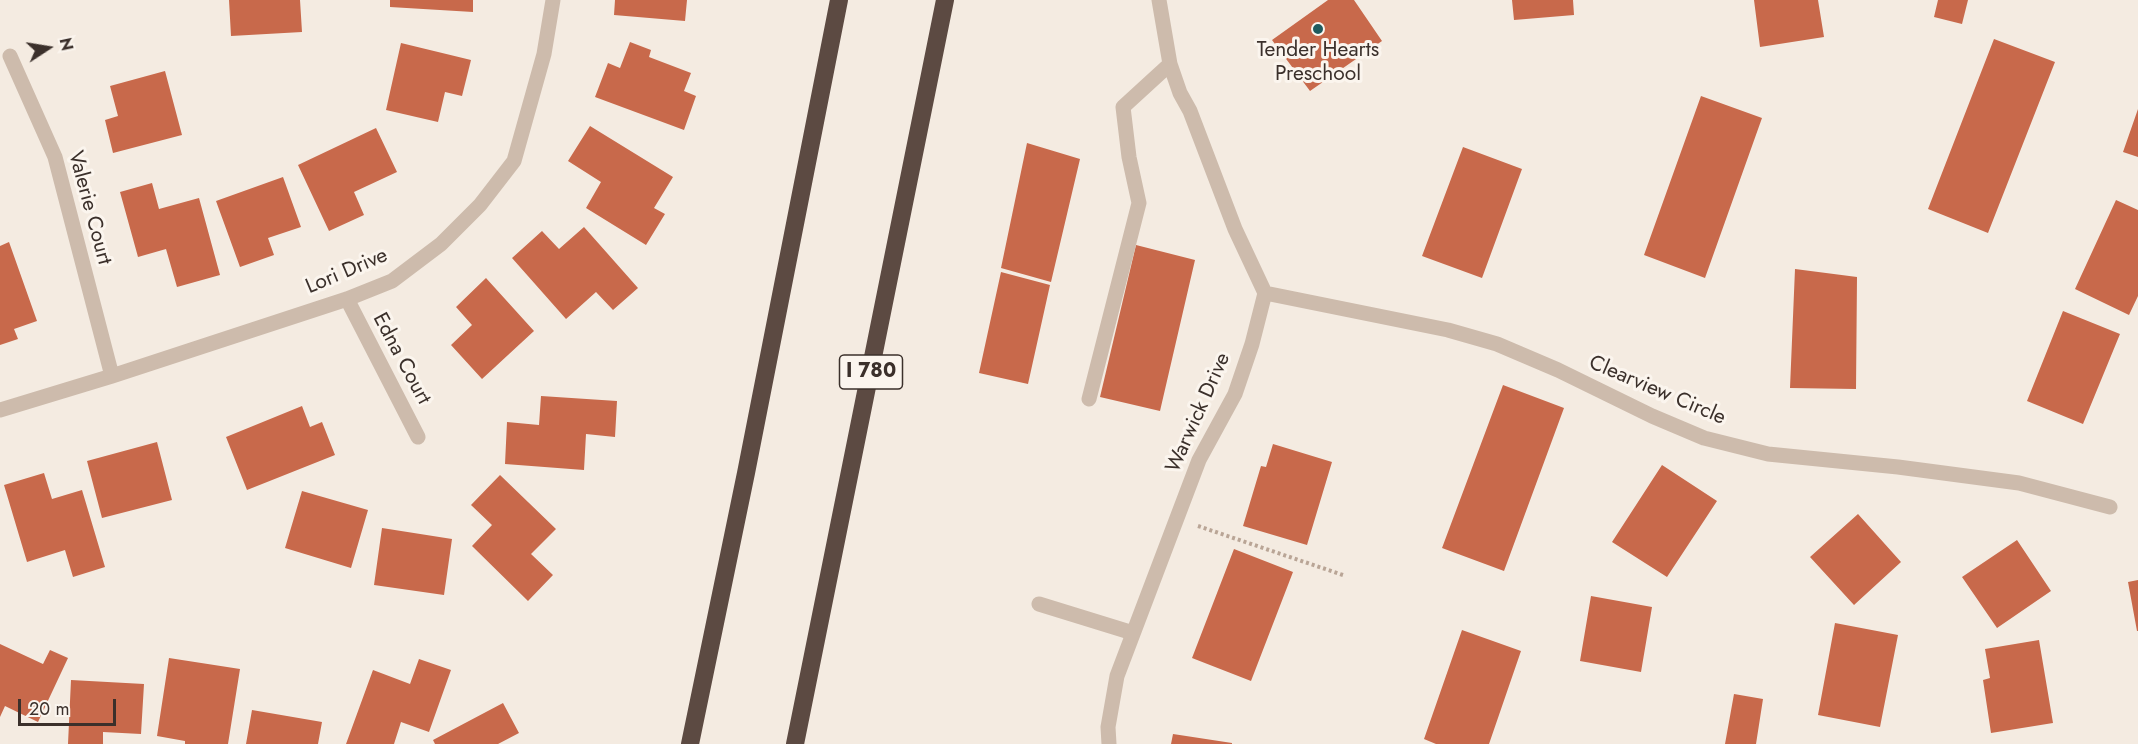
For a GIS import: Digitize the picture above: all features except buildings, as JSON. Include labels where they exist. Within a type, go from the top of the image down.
[{"type":"highway","points":[[690,744],[839,0]]},
{"type":"highway","name":"I 780","points":[[795,744],[945,0]]},
{"type":"street","name":"Lori Drive","points":[[0,410],[112,376],[346,299],[392,281],[441,244],[480,205],[514,161],[544,54],[553,0]]},
{"type":"street","points":[[1159,0],[1170,64],[1235,229],[1265,293]]},
{"type":"street","name":"Valerie Court","points":[[10,56],[55,157],[112,376]]},
{"type":"street","points":[[1089,399],[1138,203],[1123,107],[1170,64]]},
{"type":"street","name":"Clearview Circle","points":[[1265,293],[1448,330],[1497,344],[1558,370],[1652,416],[1715,441],[1768,454],[1899,467],[2019,483],[2110,507]]},
{"type":"street","name":"Warwick Drive","points":[[1109,744],[1108,727],[1117,676],[1199,460],[1235,394],[1252,344],[1265,293]]},
{"type":"street","name":"Edna Court","points":[[346,299],[418,437]]},
{"type":"street","points":[[1039,604],[1133,633]]},
{"type":"path","points":[[1177,519],[1343,575]]},
{"type":"place","name":"Tender Hearts Preschool","points":[[1318,29]]}]
